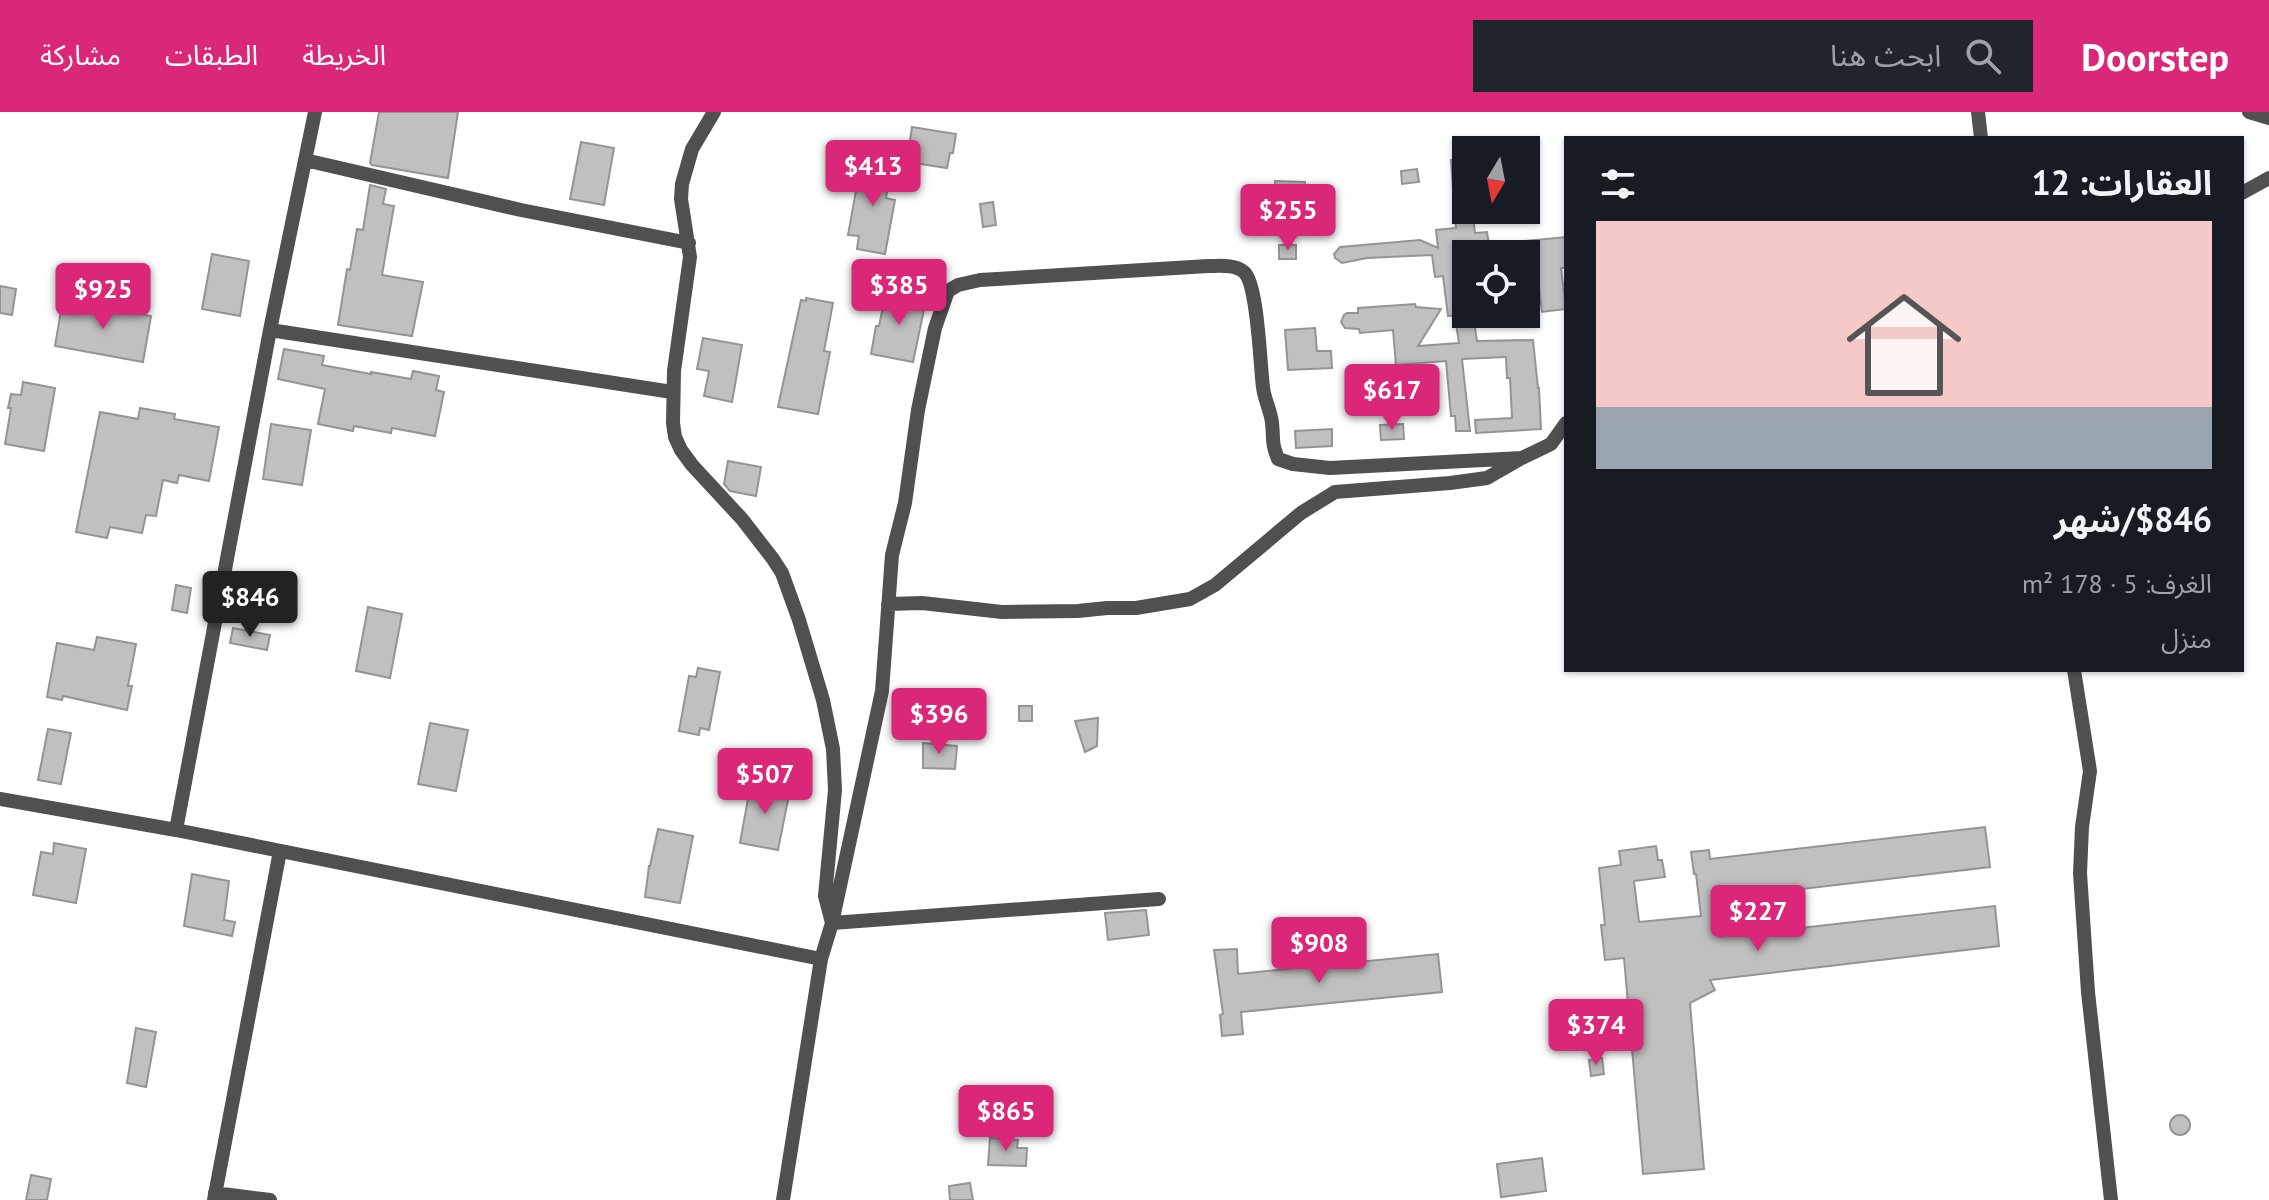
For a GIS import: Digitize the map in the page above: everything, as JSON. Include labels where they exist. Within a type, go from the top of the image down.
[{"type":"street","points":[[176,830],[270,330],[315,112]]},
{"type":"street","points":[[714,112],[692,149],[685,168],[681,199],[689,243],[688,274],[672,392],[675,437],[692,465],[742,519],[773,559],[790,594],[807,645],[833,749],[835,790],[825,896],[832,923]]},
{"type":"street","points":[[1978,112],[1981,136]]},
{"type":"street","points":[[2249,112],[2269,118]]},
{"type":"street","points":[[305,160],[509,207],[689,243]]},
{"type":"street","points":[[2244,192],[2269,178]]},
{"type":"street","points":[[783,1200],[821,959],[832,923],[882,691],[892,555],[905,503],[918,410],[935,328],[948,291],[958,285],[980,280],[1234,267],[1245,272],[1254,300],[1263,391],[1272,421],[1271,443],[1278,459],[1330,468],[1522,458]]},
{"type":"street","points":[[270,330],[672,392]]},
{"type":"street","points":[[888,604],[922,603],[1002,612],[1078,611],[1136,608],[1190,599],[1215,585],[1301,513],[1335,492],[1487,478],[1551,444],[1564,426]]},
{"type":"street","points":[[2074,672],[2090,771],[2082,827],[2080,873],[2088,992],[2111,1200]]},
{"type":"street","points":[[0,799],[176,830],[821,959]]},
{"type":"street","points":[[270,1200],[215,1197],[280,851]]},
{"type":"street","points":[[832,923],[1159,899]]},
{"type":"building","points":[[379,112],[458,112],[448,178],[372,165]]},
{"type":"building","points":[[912,127],[956,134],[947,168],[907,162]]},
{"type":"building","points":[[581,142],[614,148],[604,205],[570,199]]},
{"type":"building","points":[[865,159],[892,164],[886,198],[895,200],[885,254],[857,249],[859,236],[848,235],[859,174],[862,174]]},
{"type":"building","points":[[1417,169],[1419,182],[1402,184],[1401,171]]},
{"type":"building","points":[[1275,181],[1305,182],[1305,198],[1275,198]]},
{"type":"building","points":[[370,185],[386,189],[383,204],[394,206],[382,275],[423,282],[412,336],[338,325],[347,269],[350,270],[357,229],[363,230]]},
{"type":"building","points":[[993,202],[996,225],[983,227],[980,204]]},
{"type":"building","points":[[1456,224],[1474,224],[1475,233],[1487,232],[1488,240],[1452,240],[1452,316],[1448,316],[1443,276],[1435,277],[1432,255],[1367,258],[1342,263],[1334,254],[1340,247],[1420,240],[1438,248],[1436,230],[1456,228]]},
{"type":"building","points":[[1564,237],[1564,268],[1561,268],[1564,309],[1542,312],[1540,240],[1536,240]]},
{"type":"building","points":[[1279,245],[1296,245],[1296,259],[1279,259]]},
{"type":"building","points":[[212,254],[249,261],[240,316],[202,309]]},
{"type":"building","points":[[0,286],[16,289],[12,315],[0,313]]},
{"type":"building","points":[[886,292],[926,300],[913,362],[871,354]]},
{"type":"building","points":[[806,298],[833,303],[824,351],[830,352],[818,414],[778,407],[801,300],[806,301]]},
{"type":"building","points":[[63,299],[151,316],[143,362],[55,346]]},
{"type":"building","points":[[1415,304],[1416,307],[1441,309],[1418,346],[1459,343],[1457,328],[1475,328],[1477,341],[1533,340],[1541,429],[1476,433],[1475,420],[1512,418],[1506,357],[1462,359],[1470,431],[1456,431],[1455,416],[1451,416],[1446,361],[1396,365],[1393,330],[1360,333],[1359,329],[1345,328],[1341,322],[1347,313],[1358,313],[1358,308]]},
{"type":"building","points":[[1315,328],[1317,351],[1331,351],[1332,368],[1288,370],[1285,330]]},
{"type":"building","points":[[703,338],[742,345],[732,402],[704,396],[709,371],[697,369]]},
{"type":"building","points":[[284,349],[324,356],[322,365],[371,374],[411,379],[413,371],[439,376],[436,390],[444,392],[435,436],[392,428],[391,433],[354,426],[353,431],[318,424],[325,389],[278,379]]},
{"type":"building","points":[[23,382],[55,388],[44,451],[5,444],[11,394],[21,395]]},
{"type":"building","points":[[140,408],[175,414],[174,419],[219,427],[209,481],[179,475],[177,483],[163,480],[156,516],[146,515],[142,533],[110,527],[107,538],[76,532],[100,412],[138,419]]},
{"type":"building","points":[[271,424],[311,430],[302,485],[263,479]]},
{"type":"building","points":[[1403,424],[1404,439],[1381,440],[1380,425]]},
{"type":"building","points":[[1332,429],[1332,446],[1296,448],[1295,431]]},
{"type":"building","points":[[728,461],[761,467],[756,496],[730,491],[724,484]]},
{"type":"building","points":[[176,585],[191,588],[187,613],[172,610]]},
{"type":"building","points":[[368,607],[402,614],[390,678],[356,671]]},
{"type":"building","points":[[233,628],[270,635],[267,650],[230,643]]},
{"type":"building","points":[[97,637],[136,644],[127,710],[63,696],[62,700],[47,697],[57,643],[94,650]]},
{"type":"building","points":[[698,668],[720,672],[709,730],[700,728],[699,735],[679,731],[689,676],[696,677]]},
{"type":"building","points":[[1019,706],[1032,706],[1032,721],[1019,721]]},
{"type":"building","points":[[1098,718],[1097,746],[1085,752],[1075,721]]},
{"type":"building","points":[[430,723],[468,730],[456,791],[418,784]]},
{"type":"building","points":[[48,729],[71,733],[61,784],[38,780]]},
{"type":"building","points":[[923,743],[957,746],[955,769],[923,768]]},
{"type":"building","points":[[751,782],[790,790],[778,850],[740,843]]},
{"type":"building","points":[[1985,827],[1990,867],[1716,899],[1720,937],[1995,906],[1999,946],[1710,980],[1715,990],[1690,1003],[1704,1169],[1643,1174],[1624,958],[1605,960],[1599,868],[1621,865],[1619,851],[1656,846],[1665,877],[1634,881],[1639,922],[1701,916],[1691,852],[1709,850],[1710,859]]},
{"type":"building","points":[[658,829],[693,836],[680,903],[645,897]]},
{"type":"building","points":[[54,843],[86,849],[76,903],[33,895],[41,852],[53,854]]},
{"type":"building","points":[[192,874],[229,881],[224,920],[235,922],[232,936],[184,926]]},
{"type":"building","points":[[1146,910],[1149,935],[1108,940],[1105,913]]},
{"type":"building","points":[[1237,949],[1238,974],[1438,954],[1442,992],[1241,1012],[1243,1034],[1222,1036],[1220,1015],[1223,1014],[1214,950]]},
{"type":"building","points":[[136,1028],[156,1032],[146,1087],[127,1083]]},
{"type":"building","points":[[1602,1058],[1604,1074],[1591,1076],[1589,1060]]},
{"type":"building","points":[[2180,1115],[2187,1118],[2190,1125],[2187,1132],[2180,1135],[2173,1132],[2170,1125],[2173,1118]]},
{"type":"building","points":[[990,1138],[1018,1140],[1017,1148],[1027,1148],[1026,1166],[988,1165]]},
{"type":"building","points":[[1542,1158],[1546,1191],[1501,1197],[1497,1164]]},
{"type":"building","points":[[31,1175],[51,1179],[47,1200],[26,1200]]},
{"type":"building","points":[[970,1183],[973,1200],[950,1200],[949,1186]]}]
